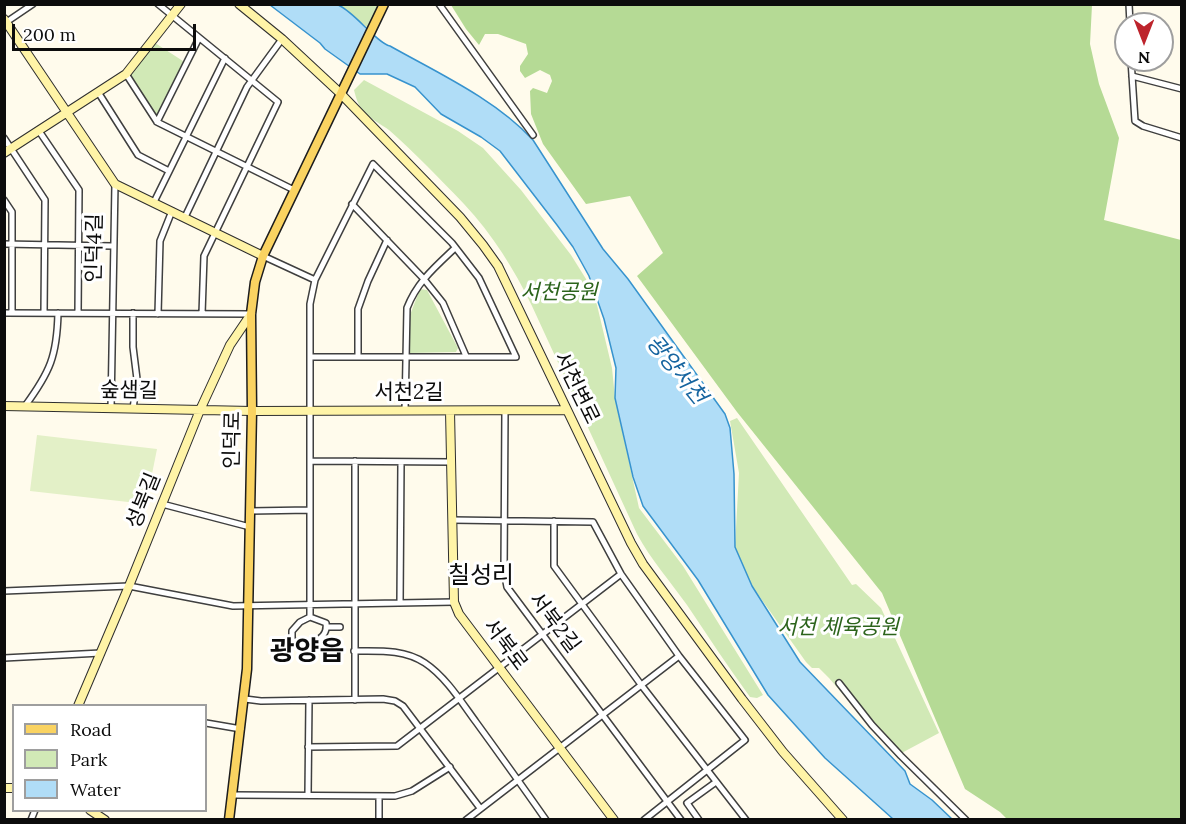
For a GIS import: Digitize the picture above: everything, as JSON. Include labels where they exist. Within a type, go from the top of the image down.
[{"type":"main road","name":"인덕로","points":[[230,819],[244,699],[249,605],[251,314],[255,282],[263,256],[384,4]]},
{"type":"street","points":[[5,21],[33,4]]},
{"type":"street","points":[[158,4],[278,102],[204,256],[202,314]]},
{"type":"street","points":[[8,150],[126,74],[181,4]]},
{"type":"street","name":"서천변로","points":[[239,4],[282,39],[340,93],[460,217],[483,245],[498,266],[643,564],[783,752],[843,819]]},
{"type":"street","points":[[439,4],[533,135]]},
{"type":"street","name":"인덕4길","points":[[5,21],[115,184],[263,256]]},
{"type":"street","points":[[157,122],[199,38]]},
{"type":"street","points":[[185,217],[251,80],[282,39]]},
{"type":"street","points":[[154,201],[225,58]]},
{"type":"street","points":[[1132,72],[1136,122],[1182,138]]},
{"type":"street","points":[[126,74],[157,122],[294,190]]},
{"type":"street","points":[[1132,76],[1182,89]]},
{"type":"street","points":[[98,92],[138,155],[169,171]]},
{"type":"street","points":[[39,131],[79,190],[78,313]]},
{"type":"street","points":[[4,138],[8,150],[45,200],[44,313]]},
{"type":"street","points":[[310,357],[516,357],[479,278],[456,248],[373,164],[315,280],[310,304],[310,357],[310,617]]},
{"type":"street","name":"인덕4길","points":[[111,408],[112,246],[115,184]]},
{"type":"street","points":[[4,200],[12,212],[12,313]]},
{"type":"street","points":[[352,204],[423,278],[443,303],[466,356]]},
{"type":"street","points":[[158,314],[160,242],[172,211]]},
{"type":"street","points":[[358,356],[358,309],[387,240]]},
{"type":"street","points":[[4,244],[112,246]]},
{"type":"street","points":[[405,411],[407,308],[423,278],[456,248]]},
{"type":"street","points":[[263,256],[315,280]]},
{"type":"street","points":[[4,313],[251,314]]},
{"type":"street","points":[[25,406],[44,380],[51,364],[57,336],[58,313]]},
{"type":"street","points":[[133,313],[132,347],[137,379],[133,409]]},
{"type":"street","name":"성북길","points":[[79,704],[200,410],[230,345],[251,314]]},
{"type":"street","name":"숲샘길","points":[[4,406],[252,411]]},
{"type":"street","name":"서북2길","points":[[505,410],[505,582],[514,599],[681,819]]},
{"type":"street","name":"서천2길","points":[[252,411],[567,410]]},
{"type":"street","name":"서북로","points":[[450,411],[454,602],[459,614],[614,819]]},
{"type":"street","points":[[310,461],[451,462]]},
{"type":"street","points":[[355,461],[355,700]]},
{"type":"street","points":[[400,603],[401,462]]},
{"type":"street","points":[[162,504],[250,527]]},
{"type":"street","points":[[250,511],[310,510]]},
{"type":"street","points":[[452,520],[594,522],[621,574],[679,656],[745,740],[644,819]]},
{"type":"street","points":[[554,521],[554,566],[642,686],[746,819]]},
{"type":"street","points":[[309,747],[397,746],[621,574]]},
{"type":"street","points":[[4,591],[129,586],[232,606],[454,602]]},
{"type":"street","points":[[310,617],[322,620],[327,627],[322,635],[313,642],[301,644],[292,640],[292,631],[300,622],[310,617]]},
{"type":"street","points":[[327,627],[340,627]]},
{"type":"street","points":[[354,651],[394,652],[415,658],[435,670],[459,699],[546,819]]},
{"type":"street","points":[[4,658],[101,653]]},
{"type":"street","points":[[466,819],[679,656]]},
{"type":"street","points":[[839,683],[872,725],[966,819]]},
{"type":"street","points":[[244,699],[395,701],[403,706],[422,729],[480,808]]},
{"type":"street","points":[[308,795],[309,700]]},
{"type":"street","points":[[207,723],[241,729]]},
{"type":"street","points":[[233,795],[395,795],[412,791],[450,767]]},
{"type":"street","points":[[4,779],[5,788]]},
{"type":"street","points":[[699,819],[687,804],[716,782]]},
{"type":"street","points":[[379,795],[380,819]]},
{"type":"green space","points":[[338,5],[382,5],[368,28]]},
{"type":"green space","points":[[451,5],[1092,5],[1090,44],[1099,84],[1119,138],[1104,220],[1181,240],[1181,819],[1007,819],[965,789],[882,593],[737,412],[637,276],[663,253],[630,196],[586,204],[543,144],[531,114],[530,91],[533,88],[547,93],[552,81],[550,75],[540,70],[525,78],[520,71],[520,66],[528,54],[526,44],[498,34],[485,34],[479,45]]},
{"type":"green space","points":[[152,41],[186,63],[157,122],[126,74]]},
{"type":"green space","name":"서천공원","points":[[364,80],[458,131],[483,148],[521,190],[571,255],[586,279],[597,305],[612,368],[615,398],[639,508],[683,566],[763,695],[757,698],[750,697],[642,544],[532,306],[502,253],[475,216],[437,176],[389,130],[363,111],[354,90]]},
{"type":"green space","points":[[420,289],[427,290],[458,348],[456,352],[409,353],[410,315]]},
{"type":"green space","name":"서천 체육공원","points":[[737,418],[852,585],[856,584],[881,608],[939,733],[896,756],[829,678],[819,668],[812,668],[806,662],[752,586],[735,547],[739,473],[730,421]]},
{"type":"green space","points":[[37,435],[157,449],[146,504],[30,491]]},
{"type":"water","name":"광양서천","points":[[317,3],[340,6],[385,44],[484,99],[518,125],[533,140],[603,249],[628,279],[725,414],[730,428],[734,474],[735,547],[752,586],[800,662],[905,771],[910,784],[952,819],[893,819],[825,758],[768,695],[698,580],[643,506],[633,477],[615,398],[616,368],[604,319],[589,276],[573,247],[500,151],[441,114],[415,87],[387,74],[360,74],[270,5]]},
{"type":"district","name":"칠성리","points":[[481,576]]},
{"type":"district","name":"광양읍","points":[[307,652]]}]
